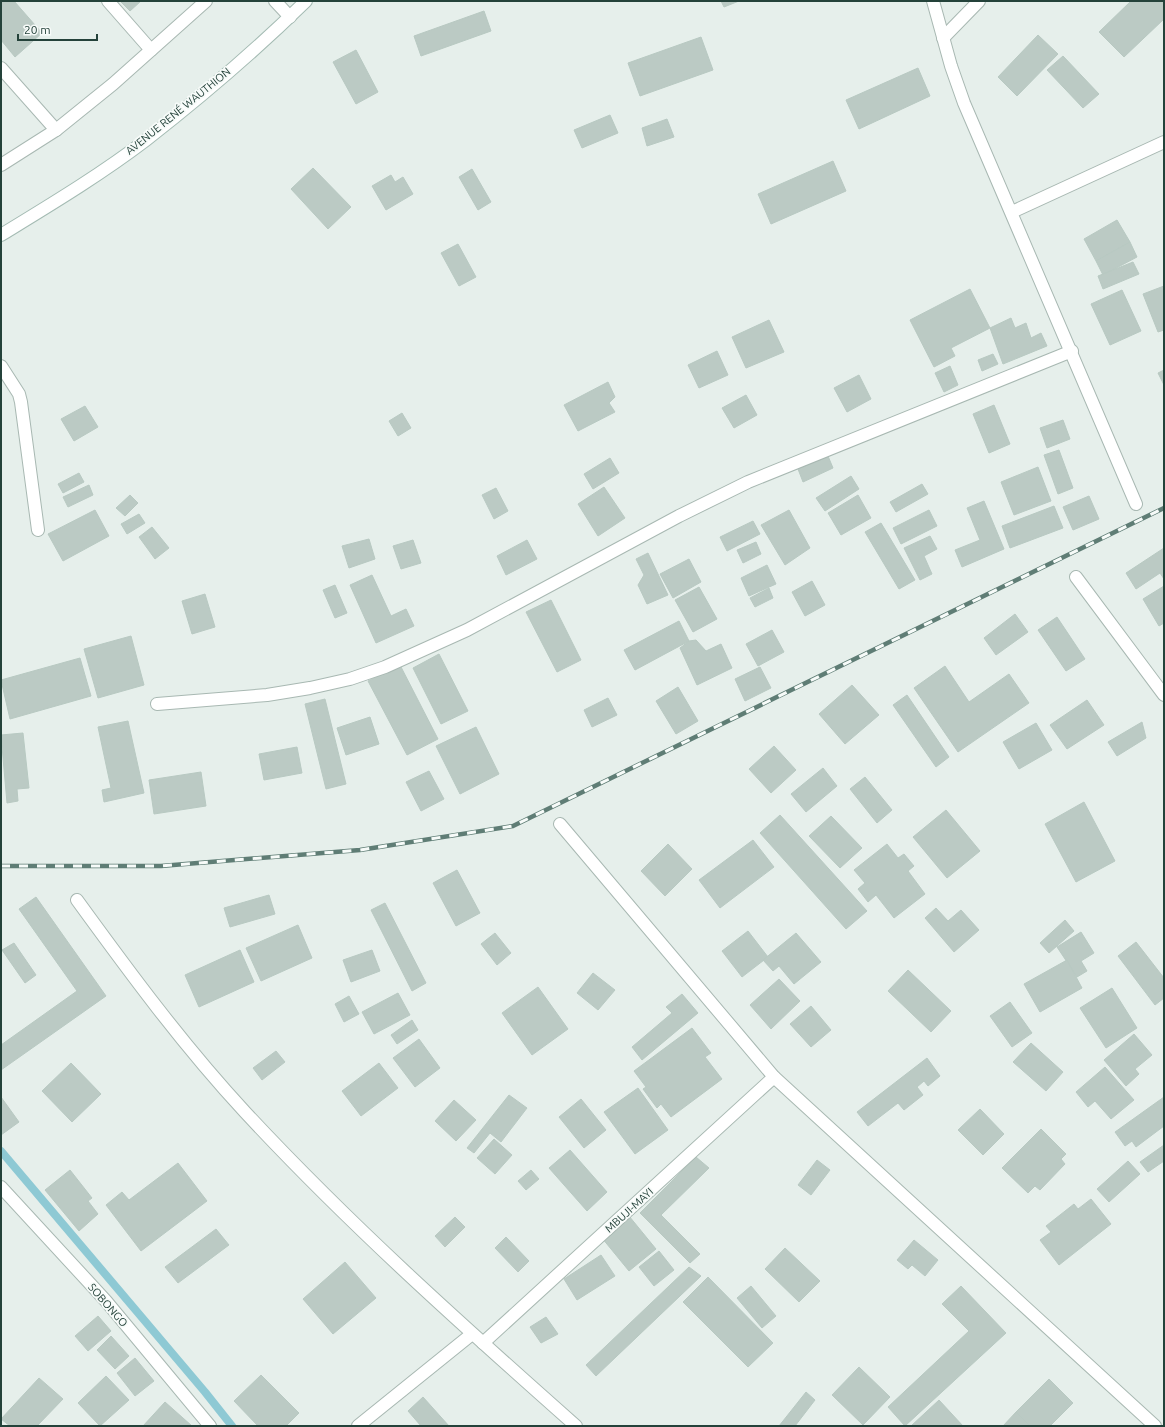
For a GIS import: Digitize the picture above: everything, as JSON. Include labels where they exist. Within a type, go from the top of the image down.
[{"type":"street","points":[[108,1],[151,50]]},
{"type":"street","points":[[1,165],[56,130],[151,50],[206,1]]},
{"type":"street","points":[[275,1],[290,17]]},
{"type":"street","name":"AVENUE RENÉ WAUTHION","points":[[1,235],[76,188],[145,141],[210,87],[290,17],[306,1]]},
{"type":"street","points":[[933,1],[964,103],[1072,351],[1136,504]]},
{"type":"street","points":[[943,38],[979,1]]},
{"type":"street","points":[[1,68],[56,130]]},
{"type":"street","points":[[1012,212],[1164,142]]},
{"type":"street","points":[[157,704],[266,695],[310,688],[350,679],[385,667],[467,630],[679,516],[748,482],[1072,351]]},
{"type":"street","points":[[1,366],[19,394],[21,402],[38,530]]},
{"type":"street","points":[[1076,577],[1164,695]]},
{"type":"street","points":[[560,824],[774,1077],[1155,1426]]},
{"type":"street","points":[[77,900],[175,1031],[244,1111],[348,1219],[472,1334],[576,1426]]},
{"type":"street","name":"MBUJI-MAYI","points":[[483,1343],[774,1077]]},
{"type":"street","name":"SOBONGO","points":[[1,1187],[106,1302],[210,1426]]},
{"type":"street","points":[[358,1426],[472,1334]]},
{"type":"building","points":[[1,1],[14,1],[42,33],[15,57],[1,40]]},
{"type":"building","points":[[120,1],[141,1],[130,11]]},
{"type":"building","points":[[721,1],[739,1],[724,7]]},
{"type":"building","points":[[1131,1],[1164,1],[1164,19],[1124,57],[1099,32]]},
{"type":"building","points":[[484,11],[491,31],[421,56],[414,36]]},
{"type":"building","points":[[1038,35],[1058,54],[1017,96],[998,77]]},
{"type":"building","points":[[701,37],[713,70],[640,96],[628,63]]},
{"type":"building","points":[[356,50],[378,92],[356,104],[333,62]]},
{"type":"building","points":[[1063,56],[1099,94],[1083,108],[1047,70]]},
{"type":"building","points":[[918,68],[930,96],[859,129],[846,100]]},
{"type":"building","points":[[610,115],[618,133],[582,148],[574,130]]},
{"type":"building","points":[[667,119],[674,137],[647,146],[642,128]]},
{"type":"building","points":[[833,161],[846,191],[771,224],[758,194]]},
{"type":"building","points":[[313,168],[351,207],[328,229],[291,189]]},
{"type":"building","points":[[472,169],[491,202],[478,210],[459,177]]},
{"type":"building","points":[[391,175],[395,182],[403,177],[413,194],[386,210],[372,186]]},
{"type":"building","points":[[1117,220],[1130,242],[1096,261],[1084,239]]},
{"type":"building","points":[[1130,242],[1137,257],[1103,275],[1096,261]]},
{"type":"building","points":[[458,244],[476,277],[459,286],[441,253]]},
{"type":"building","points":[[1133,262],[1139,274],[1103,289],[1098,276]]},
{"type":"building","points":[[1164,286],[1164,330],[1158,332],[1143,294]]},
{"type":"building","points":[[970,289],[990,328],[951,348],[955,356],[934,367],[910,320]]},
{"type":"building","points":[[1122,290],[1141,331],[1110,345],[1091,304]]},
{"type":"building","points":[[1011,318],[1015,328],[1026,323],[1031,338],[1041,333],[1047,346],[1003,364],[990,328]]},
{"type":"building","points":[[769,320],[784,352],[746,368],[732,337]]},
{"type":"building","points":[[717,351],[728,375],[699,388],[688,365]]},
{"type":"building","points":[[993,354],[998,364],[982,371],[978,360]]},
{"type":"building","points":[[950,366],[958,385],[944,392],[935,373]]},
{"type":"building","points":[[1164,370],[1164,385],[1158,373]]},
{"type":"building","points":[[859,375],[871,399],[847,412],[834,388]]},
{"type":"building","points":[[608,382],[615,397],[609,403],[615,412],[578,431],[564,405]]},
{"type":"building","points":[[746,395],[757,415],[734,428],[722,408]]},
{"type":"building","points":[[994,405],[1010,444],[989,453],[973,414]]},
{"type":"building","points":[[85,406],[98,427],[74,441],[61,419]]},
{"type":"building","points":[[402,413],[411,428],[398,436],[389,421]]},
{"type":"building","points":[[1063,420],[1070,439],[1047,448],[1040,428]]},
{"type":"building","points":[[1059,450],[1073,488],[1058,494],[1044,455]]},
{"type":"building","points":[[828,456],[833,468],[803,482],[798,469]]},
{"type":"building","points":[[610,458],[619,473],[593,489],[584,474]]},
{"type":"building","points":[[1038,467],[1051,501],[1014,515],[1001,482]]},
{"type":"building","points":[[79,473],[84,482],[63,493],[58,484]]},
{"type":"building","points":[[851,476],[859,489],[825,511],[816,498]]},
{"type":"building","points":[[922,484],[928,494],[896,512],[890,502]]},
{"type":"building","points":[[89,485],[93,495],[68,507],[63,497]]},
{"type":"building","points":[[604,487],[625,518],[598,536],[578,504]]},
{"type":"building","points":[[496,488],[508,511],[494,519],[482,495]]},
{"type":"building","points":[[130,495],[138,503],[125,516],[116,508]]},
{"type":"building","points":[[858,495],[871,518],[841,535],[828,513]]},
{"type":"building","points":[[1089,496],[1099,519],[1073,530],[1063,507]]},
{"type":"building","points":[[984,501],[1004,549],[962,567],[955,550],[980,540],[967,508]]},
{"type":"building","points":[[1054,506],[1063,528],[1010,548],[1002,526]]},
{"type":"building","points":[[95,510],[109,536],[63,561],[48,534]]},
{"type":"building","points":[[789,510],[810,548],[785,565],[761,525]]},
{"type":"building","points":[[929,510],[937,526],[901,544],[893,528]]},
{"type":"building","points":[[139,514],[145,523],[127,534],[121,524]]},
{"type":"building","points":[[753,521],[760,534],[727,551],[720,537]]},
{"type":"building","points":[[881,523],[915,580],[899,589],[865,532]]},
{"type":"building","points":[[152,527],[169,548],[155,559],[139,537]]},
{"type":"building","points":[[930,536],[937,549],[924,556],[932,574],[920,580],[904,548]]},
{"type":"building","points":[[369,539],[375,559],[349,568],[342,546]]},
{"type":"building","points":[[413,540],[421,563],[401,569],[393,546]]},
{"type":"building","points":[[527,540],[537,559],[506,575],[497,556]]},
{"type":"building","points":[[756,542],[761,554],[743,563],[737,550]]},
{"type":"building","points":[[1164,548],[1164,579],[1160,573],[1136,589],[1126,573]]},
{"type":"building","points":[[648,553],[668,595],[647,604],[638,585],[644,575],[636,559]]},
{"type":"building","points":[[689,559],[701,582],[673,598],[660,574]]},
{"type":"building","points":[[767,565],[776,584],[749,596],[741,578]]},
{"type":"building","points":[[372,575],[391,616],[406,609],[414,626],[376,643],[350,585]]},
{"type":"building","points":[[812,581],[825,605],[805,616],[792,592]]},
{"type":"building","points":[[335,585],[347,613],[335,618],[323,590]]},
{"type":"building","points":[[1164,586],[1164,623],[1159,626],[1143,599]]},
{"type":"building","points":[[699,587],[717,619],[693,632],[675,600]]},
{"type":"building","points":[[769,588],[773,598],[755,607],[750,598]]},
{"type":"building","points":[[205,594],[215,627],[192,634],[182,601]]},
{"type":"building","points":[[551,600],[581,660],[557,672],[526,612]]},
{"type":"building","points":[[1015,614],[1028,632],[996,655],[984,638]]},
{"type":"building","points":[[1057,617],[1085,659],[1066,671],[1038,630]]},
{"type":"building","points":[[679,621],[689,641],[635,670],[624,650]]},
{"type":"building","points":[[772,630],[784,652],[758,666],[746,644]]},
{"type":"building","points":[[131,636],[144,685],[98,698],[84,649]]},
{"type":"building","points":[[696,640],[706,651],[721,644],[732,668],[697,685],[680,648],[689,641]]},
{"type":"building","points":[[439,654],[468,711],[441,724],[413,668]]},
{"type":"building","points":[[80,658],[91,696],[10,719],[1,680]]},
{"type":"building","points":[[400,665],[438,739],[407,755],[368,681]]},
{"type":"building","points":[[945,666],[969,702],[1009,674],[1029,703],[958,752],[914,688]]},
{"type":"building","points":[[760,667],[771,688],[745,701],[735,679]]},
{"type":"building","points":[[852,685],[879,715],[845,744],[819,714]]},
{"type":"building","points":[[678,687],[698,721],[676,734],[656,701]]},
{"type":"building","points":[[907,695],[949,757],[936,767],[893,705]]},
{"type":"building","points":[[608,698],[617,715],[592,727],[584,710]]},
{"type":"building","points":[[325,699],[346,784],[326,789],[305,704]]},
{"type":"building","points":[[1087,700],[1104,725],[1067,749],[1050,725]]},
{"type":"building","points":[[370,717],[379,744],[346,755],[337,728]]},
{"type":"building","points":[[128,721],[144,793],[104,802],[102,790],[111,788],[98,727]]},
{"type":"building","points":[[1142,722],[1146,738],[1117,756],[1108,742]]},
{"type":"building","points":[[1036,723],[1052,750],[1019,769],[1003,742]]},
{"type":"building","points":[[476,727],[499,774],[460,794],[436,746]]},
{"type":"building","points":[[23,733],[29,788],[17,789],[18,801],[7,803],[1,735]]},
{"type":"building","points":[[774,746],[796,770],[771,793],[749,769]]},
{"type":"building","points":[[297,747],[302,773],[264,780],[259,754]]},
{"type":"building","points":[[823,768],[837,786],[806,812],[791,794]]},
{"type":"building","points":[[429,771],[444,799],[421,811],[406,782]]},
{"type":"building","points":[[201,772],[206,806],[154,814],[149,780]]},
{"type":"building","points":[[865,777],[892,810],[877,823],[850,789]]},
{"type":"building","points":[[1084,802],[1115,861],[1076,882],[1045,824]]},
{"type":"building","points":[[946,810],[980,851],[947,878],[913,837]]},
{"type":"building","points":[[780,815],[867,911],[846,929],[760,833]]},
{"type":"building","points":[[831,816],[862,848],[840,868],[809,836]]},
{"type":"building","points":[[753,840],[774,867],[720,908],[699,880]]},
{"type":"building","points":[[668,844],[692,869],[665,896],[641,871]]},
{"type":"building","points":[[887,844],[898,858],[904,854],[914,866],[908,871],[925,894],[894,918],[876,895],[868,902],[858,889],[865,883],[854,870]]},
{"type":"building","points":[[457,870],[480,913],[456,926],[433,883]]},
{"type":"building","points":[[269,895],[275,914],[230,927],[224,908]]},
{"type":"building","points":[[36,897],[106,996],[1,1070],[1,1045],[77,991],[19,909]]},
{"type":"building","points":[[385,903],[426,983],[412,991],[371,910]]},
{"type":"building","points":[[936,908],[948,921],[961,910],[979,930],[954,952],[925,918]]},
{"type":"building","points":[[1065,920],[1074,931],[1049,953],[1040,943]]},
{"type":"building","points":[[298,925],[312,958],[261,981],[246,948]]},
{"type":"building","points":[[748,931],[768,957],[742,977],[722,951]]},
{"type":"building","points":[[1081,932],[1094,953],[1081,961],[1087,971],[1077,977],[1057,947]]},
{"type":"building","points":[[495,933],[511,953],[497,965],[481,944]]},
{"type":"building","points":[[796,933],[821,962],[794,984],[779,966],[773,971],[763,960]]},
{"type":"building","points":[[1136,942],[1164,978],[1164,998],[1155,1005],[1118,956]]},
{"type":"building","points":[[14,943],[36,975],[25,983],[2,950]]},
{"type":"building","points":[[240,950],[254,982],[199,1007],[185,975]]},
{"type":"building","points":[[372,950],[380,971],[351,982],[343,960]]},
{"type":"building","points":[[1067,960],[1082,988],[1040,1012],[1024,984]]},
{"type":"building","points":[[908,970],[951,1011],[931,1032],[888,991]]},
{"type":"building","points":[[593,973],[615,990],[598,1010],[577,993]]},
{"type":"building","points":[[779,979],[800,1001],[771,1029],[750,1005]]},
{"type":"building","points":[[538,987],[568,1029],[532,1055],[502,1013]]},
{"type":"building","points":[[1112,988],[1137,1028],[1106,1048],[1080,1008]]},
{"type":"building","points":[[398,993],[410,1015],[374,1034],[362,1012]]},
{"type":"building","points":[[682,994],[698,1013],[642,1060],[632,1047],[672,1013],[666,1007]]},
{"type":"building","points":[[349,996],[359,1014],[344,1022],[335,1004]]},
{"type":"building","points":[[1010,1002],[1032,1033],[1012,1047],[990,1016]]},
{"type":"building","points":[[811,1006],[831,1030],[811,1047],[790,1024]]},
{"type":"building","points":[[412,1020],[418,1030],[397,1044],[391,1035]]},
{"type":"building","points":[[692,1028],[711,1053],[705,1057],[722,1079],[671,1117],[661,1104],[657,1108],[643,1089],[646,1087],[634,1071]]},
{"type":"building","points":[[1134,1034],[1152,1055],[1135,1069],[1139,1074],[1126,1086],[1104,1060]]},
{"type":"building","points":[[419,1039],[440,1068],[415,1087],[393,1058]]},
{"type":"building","points":[[1031,1043],[1063,1072],[1046,1091],[1013,1062]]},
{"type":"building","points":[[276,1051],[285,1062],[262,1080],[253,1068]]},
{"type":"building","points":[[927,1058],[940,1076],[928,1086],[924,1081],[917,1087],[923,1095],[904,1110],[898,1103],[868,1126],[857,1112]]},
{"type":"building","points":[[71,1063],[101,1094],[72,1122],[42,1091]]},
{"type":"building","points":[[379,1063],[398,1088],[361,1116],[342,1091]]},
{"type":"building","points":[[1105,1067],[1134,1100],[1111,1119],[1095,1101],[1088,1107],[1076,1092]]},
{"type":"building","points":[[638,1088],[668,1130],[635,1154],[604,1112]]},
{"type":"building","points":[[509,1095],[527,1108],[501,1142],[490,1133],[474,1153],[467,1148]]},
{"type":"building","points":[[1,1097],[19,1122],[1,1135]]},
{"type":"building","points":[[1164,1097],[1164,1126],[1136,1147],[1132,1141],[1125,1146],[1115,1132]]},
{"type":"building","points":[[581,1099],[606,1130],[584,1148],[559,1117]]},
{"type":"building","points":[[454,1100],[476,1120],[456,1141],[435,1121]]},
{"type":"building","points":[[980,1109],[1004,1134],[983,1155],[958,1130]]},
{"type":"building","points":[[1041,1129],[1066,1154],[1061,1159],[1065,1164],[1040,1190],[1035,1186],[1028,1193],[1002,1168]]},
{"type":"building","points":[[494,1139],[512,1155],[495,1174],[477,1158]]},
{"type":"building","points":[[1164,1145],[1164,1161],[1148,1172],[1140,1162]]},
{"type":"building","points":[[570,1150],[607,1192],[587,1211],[549,1168]]},
{"type":"building","points":[[696,1157],[709,1168],[661,1215],[700,1254],[690,1263],[640,1213]]},
{"type":"building","points":[[817,1160],[830,1170],[811,1195],[798,1185]]},
{"type":"building","points":[[1128,1161],[1140,1174],[1109,1202],[1097,1189]]},
{"type":"building","points":[[178,1163],[207,1201],[141,1251],[106,1205],[122,1192],[129,1200]]},
{"type":"building","points":[[70,1170],[92,1198],[88,1201],[98,1214],[79,1231],[45,1190]]},
{"type":"building","points":[[531,1170],[539,1179],[526,1190],[518,1181]]},
{"type":"building","points":[[1091,1199],[1111,1224],[1059,1265],[1040,1240],[1051,1232],[1046,1226],[1074,1204],[1078,1209]]},
{"type":"building","points":[[629,1216],[656,1249],[629,1271],[602,1238]]},
{"type":"building","points":[[455,1217],[465,1227],[445,1247],[435,1236]]},
{"type":"building","points":[[216,1229],[229,1245],[178,1283],[165,1267]]},
{"type":"building","points":[[506,1237],[529,1261],[518,1272],[495,1248]]},
{"type":"building","points":[[914,1240],[938,1260],[925,1276],[912,1265],[908,1269],[897,1260]]},
{"type":"building","points":[[785,1248],[820,1281],[799,1302],[765,1269]]},
{"type":"building","points":[[659,1251],[674,1270],[654,1286],[639,1267]]},
{"type":"building","points":[[601,1255],[615,1276],[577,1300],[564,1279]]},
{"type":"building","points":[[345,1262],[376,1298],[333,1334],[303,1299]]},
{"type":"building","points":[[689,1267],[701,1276],[596,1376],[586,1365]]},
{"type":"building","points":[[708,1277],[773,1343],[748,1367],[683,1302]]},
{"type":"building","points":[[751,1286],[776,1316],[762,1328],[737,1298]]},
{"type":"building","points":[[961,1286],[1006,1333],[905,1426],[888,1407],[969,1331],[942,1304]]},
{"type":"building","points":[[98,1316],[111,1331],[88,1351],[75,1336]]},
{"type":"building","points":[[546,1317],[558,1334],[541,1343],[530,1327]]},
{"type":"building","points":[[111,1336],[129,1356],[115,1369],[97,1350]]},
{"type":"building","points":[[135,1358],[154,1381],[135,1396],[117,1373]]},
{"type":"building","points":[[859,1367],[890,1397],[863,1425],[832,1395]]},
{"type":"building","points":[[261,1375],[299,1413],[286,1426],[258,1426],[234,1401]]},
{"type":"building","points":[[106,1376],[129,1400],[100,1426],[78,1403]]},
{"type":"building","points":[[39,1378],[63,1399],[37,1426],[10,1426],[1,1419]]},
{"type":"building","points":[[1049,1379],[1073,1403],[1050,1426],[1029,1426],[1016,1412]]},
{"type":"building","points":[[806,1392],[815,1400],[795,1426],[779,1426]]},
{"type":"building","points":[[423,1397],[449,1426],[421,1426],[408,1411]]},
{"type":"building","points":[[939,1400],[963,1426],[911,1426]]},
{"type":"building","points":[[165,1402],[192,1426],[143,1426]]},
{"type":"building","points":[[1016,1412],[1030,1426],[1003,1426]]},
{"type":"waterway","points":[[1,1151],[232,1426]]},
{"type":"railway","points":[[1,866],[161,866],[360,850],[513,826],[1164,508]]}]
